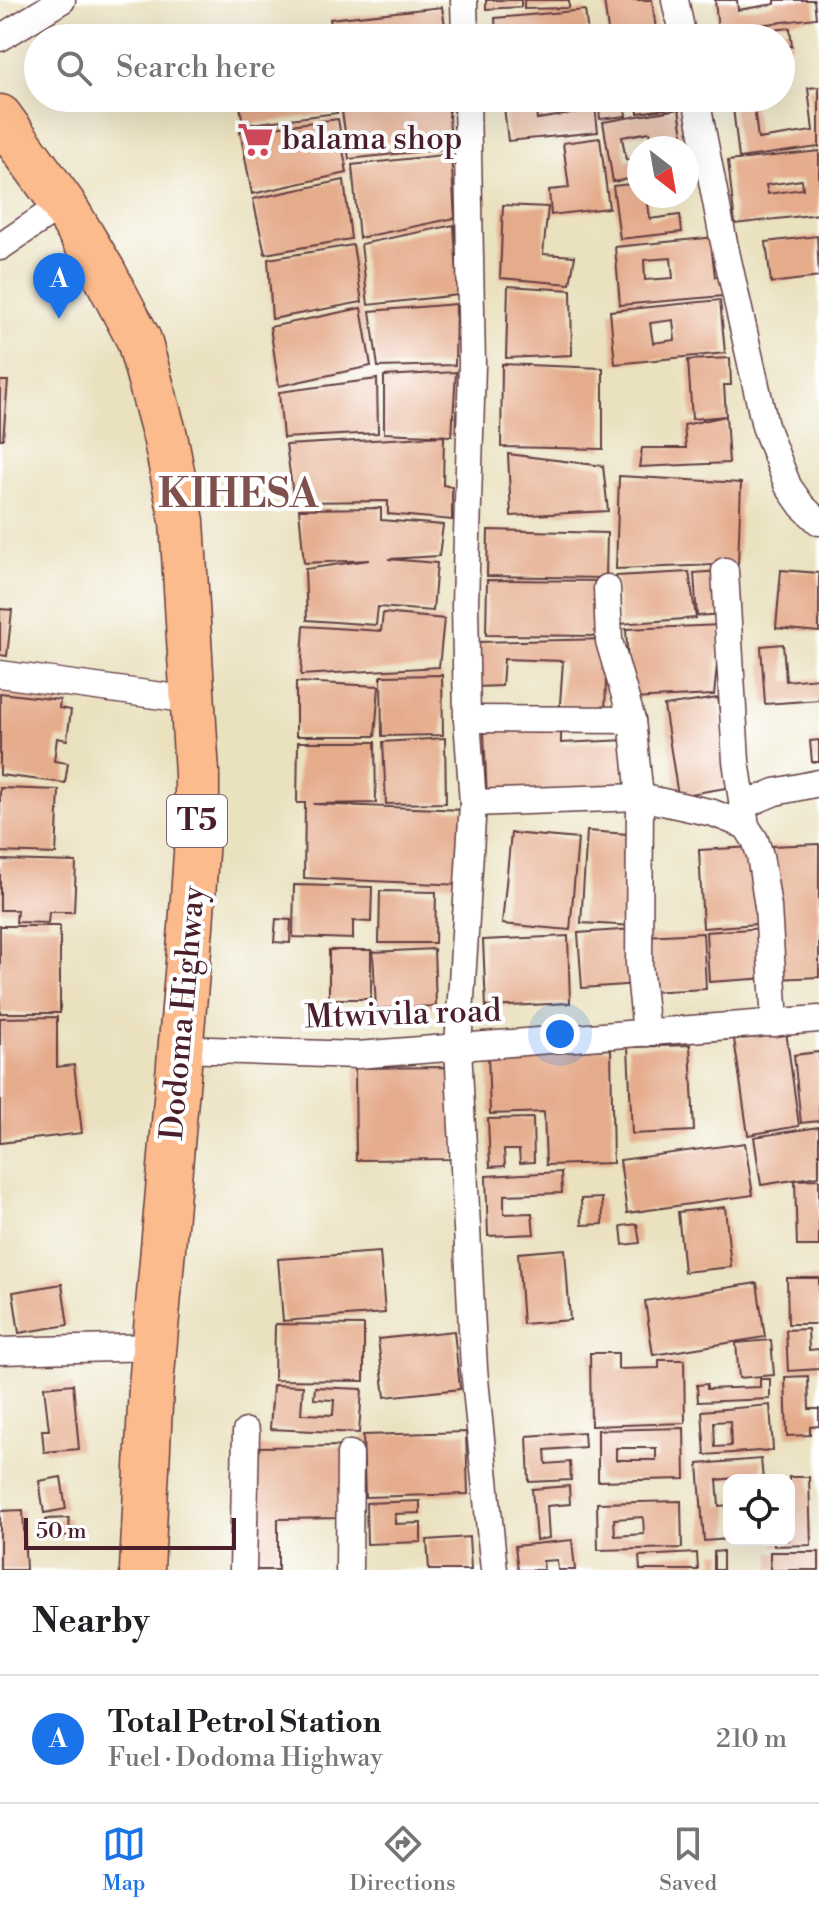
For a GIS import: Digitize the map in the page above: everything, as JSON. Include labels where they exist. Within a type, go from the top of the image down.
[{"type":"highway","name":"Dodoma Highway","points":[[0,117],[63,204],[139,340],[165,436],[182,521],[197,774],[197,838],[155,1347],[142,1570]]},
{"type":"street","points":[[0,38],[62,0]]},
{"type":"street","points":[[464,0],[465,24]]},
{"type":"street","points":[[675,0],[680,24]]},
{"type":"street","points":[[467,112],[472,365],[465,604],[467,719],[473,803],[458,1047],[474,1369],[494,1570]]},
{"type":"street","points":[[699,112],[765,426],[788,486],[802,506],[819,522]]},
{"type":"street","points":[[0,247],[63,204]]},
{"type":"street","points":[[725,571],[730,682],[744,816],[760,855],[768,907],[775,1023]]},
{"type":"street","points":[[607,588],[609,641],[632,720],[640,797],[639,964],[646,1033]]},
{"type":"street","points":[[0,674],[192,700]]},
{"type":"street","points":[[467,719],[632,720]]},
{"type":"street","points":[[473,803],[640,797],[713,813],[744,816],[775,792],[819,783]]},
{"type":"street","name":"Mtwivila road","points":[[181,1049],[357,1055],[819,1019]]},
{"type":"street","points":[[0,1351],[155,1347]]},
{"type":"street","points":[[243,1570],[246,1432]]},
{"type":"street","points":[[349,1570],[350,1454]]},
{"type":"building","points":[[486,0],[521,0],[521,7],[486,9]]},
{"type":"building","points":[[524,0],[569,0],[569,8],[524,9]]},
{"type":"building","points":[[604,0],[652,0],[655,24],[607,24]]},
{"type":"building","points":[[715,0],[737,0],[738,10],[775,4],[775,0],[814,0],[816,18],[767,24],[717,24]]},
{"type":"building","points":[[442,7],[445,24],[331,24],[330,19]]},
{"type":"building","points":[[585,10],[587,24],[495,24],[495,18]]},
{"type":"building","points":[[819,87],[819,147],[739,158],[734,112],[755,112],[758,139],[813,131],[808,88]]},
{"type":"building","points":[[241,112],[337,113],[243,125]]},
{"type":"building","points":[[342,112],[449,112],[451,148],[349,159]]},
{"type":"building","points":[[505,112],[536,112],[537,119],[596,112],[598,132],[508,141]]},
{"type":"building","points":[[599,112],[626,112],[626,116],[600,119]]},
{"type":"building","points":[[679,112],[683,136],[651,136],[650,132],[622,137],[627,179],[613,182],[603,122]]},
{"type":"building","points":[[338,119],[347,173],[252,194],[240,131]]},
{"type":"building","points":[[600,138],[609,208],[551,215],[549,190],[569,188],[563,143]]},
{"type":"building","points":[[819,151],[819,214],[735,224],[728,161]],"holes":[[[802,180],[803,189],[768,194],[766,185]]]},
{"type":"building","points":[[451,154],[455,218],[359,238],[352,165]]},
{"type":"building","points":[[344,180],[351,239],[265,254],[253,199]]},
{"type":"building","points":[[627,184],[627,208],[649,208],[650,219],[680,215],[682,232],[620,239],[613,186]]},
{"type":"building","points":[[503,205],[548,207],[543,254],[575,256],[570,284],[500,278]]},
{"type":"building","points":[[454,225],[458,295],[368,305],[361,244]]},
{"type":"building","points":[[817,236],[819,277],[771,283],[766,242]]},
{"type":"building","points":[[716,237],[717,251],[712,251],[715,277],[722,276],[723,296],[620,305],[615,247]],"holes":[[[671,258],[673,278],[645,280],[644,260]]]},
{"type":"building","points":[[353,245],[362,302],[272,319],[268,259]]},
{"type":"building","points":[[508,286],[571,290],[572,355],[506,358]]},
{"type":"building","points":[[720,300],[725,353],[615,364],[610,311]],"holes":[[[673,320],[675,340],[653,343],[650,323]]]},
{"type":"building","points":[[456,304],[455,365],[378,367],[370,311]]},
{"type":"building","points":[[361,308],[371,366],[279,386],[270,327]]},
{"type":"building","points":[[730,358],[731,385],[724,385],[726,416],[692,419],[688,360]]},
{"type":"building","points":[[502,364],[603,368],[603,449],[501,447]]},
{"type":"building","points":[[456,372],[452,436],[384,433],[384,376]]},
{"type":"building","points":[[377,379],[378,433],[283,438],[279,392]]},
{"type":"building","points":[[0,381],[8,381],[3,439],[0,439]]},
{"type":"building","points":[[726,416],[729,463],[639,467],[642,448],[686,448],[684,425]]},
{"type":"building","points":[[444,436],[443,485],[452,487],[452,520],[388,514],[388,501],[294,502],[286,445]]},
{"type":"building","points":[[508,454],[603,466],[608,511],[511,516]]},
{"type":"building","points":[[619,476],[741,483],[738,564],[616,569]]},
{"type":"building","points":[[381,508],[381,520],[443,525],[439,556],[388,559],[437,563],[433,611],[378,607],[376,625],[307,620],[305,569],[369,560],[304,563],[299,509]]},
{"type":"building","points":[[488,530],[607,533],[606,578],[487,576]]},
{"type":"building","points":[[781,570],[819,573],[819,632],[776,628]]},
{"type":"building","points":[[720,571],[723,614],[697,616],[694,573]]},
{"type":"building","points":[[689,572],[696,618],[620,624],[616,576]]},
{"type":"building","points":[[487,580],[604,581],[603,636],[486,635]]},
{"type":"building","points":[[0,609],[12,610],[7,656],[0,655]]},
{"type":"building","points":[[383,613],[444,619],[439,667],[301,675],[304,626],[381,631]]},
{"type":"building","points":[[721,625],[714,695],[630,699],[626,629]]},
{"type":"building","points":[[607,639],[605,717],[559,718],[563,661],[504,659],[502,686],[474,687],[478,642]]},
{"type":"building","points":[[783,644],[786,681],[818,678],[819,700],[765,704],[761,646]]},
{"type":"building","points":[[442,675],[443,735],[382,736],[381,676]]},
{"type":"building","points":[[296,682],[379,686],[375,736],[296,736]]},
{"type":"building","points":[[0,693],[60,700],[59,708],[71,710],[67,740],[57,738],[54,761],[68,763],[65,783],[0,775]]},
{"type":"building","points":[[718,698],[732,787],[678,796],[664,706]]},
{"type":"building","points":[[561,728],[561,743],[628,740],[631,792],[487,799],[484,732]]},
{"type":"building","points":[[445,738],[446,803],[386,804],[383,742]]},
{"type":"building","points":[[819,740],[819,762],[812,762],[810,741]]},
{"type":"building","points":[[298,742],[375,742],[376,803],[313,804],[464,810],[462,885],[304,878],[305,803],[297,803]]},
{"type":"building","points":[[0,788],[59,790],[56,854],[0,852]]},
{"type":"building","points":[[587,831],[641,835],[636,926],[581,923]]},
{"type":"building","points":[[511,833],[578,839],[570,930],[502,924]]},
{"type":"building","points":[[819,844],[819,977],[775,979],[771,846]]},
{"type":"building","points":[[753,847],[757,924],[703,928],[699,850]]},
{"type":"building","points":[[0,860],[76,862],[74,912],[49,912],[48,923],[16,922],[17,910],[0,910]]},
{"type":"building","points":[[294,885],[372,887],[371,922],[353,921],[353,939],[293,937]]},
{"type":"building","points":[[380,891],[436,892],[435,943],[379,943]]},
{"type":"building","points":[[276,919],[291,920],[290,943],[274,942]]},
{"type":"building","points":[[0,926],[60,926],[60,1013],[0,1013]]},
{"type":"building","points":[[765,928],[768,978],[709,982],[706,932]]},
{"type":"building","points":[[634,929],[638,984],[582,988],[578,933]]},
{"type":"building","points":[[703,933],[706,989],[645,992],[643,936]]},
{"type":"building","points":[[568,936],[570,1003],[486,1007],[483,940]]},
{"type":"building","points":[[434,949],[436,1006],[376,1009],[373,952]]},
{"type":"building","points":[[329,950],[371,950],[371,999],[329,999]]},
{"type":"building","points":[[57,1017],[57,1067],[74,1065],[82,1133],[0,1143],[0,1018]]},
{"type":"building","points":[[786,1031],[799,1126],[748,1135],[734,1039]]},
{"type":"building","points":[[690,1045],[694,1131],[632,1134],[628,1047]]},
{"type":"building","points":[[611,1049],[613,1163],[546,1165],[544,1112],[490,1114],[488,1053]]},
{"type":"building","points":[[819,1052],[819,1121],[801,1123],[794,1055]]},
{"type":"building","points":[[454,1067],[454,1159],[356,1160],[355,1068]]},
{"type":"building","points":[[533,1118],[534,1162],[520,1163],[519,1150],[504,1150],[505,1166],[490,1167],[488,1119]]},
{"type":"building","points":[[819,1127],[819,1176],[761,1185],[754,1137]]},
{"type":"building","points":[[745,1143],[753,1195],[627,1213],[620,1160]]},
{"type":"building","points":[[561,1172],[562,1193],[504,1195],[504,1214],[532,1213],[534,1234],[488,1236],[486,1176]]},
{"type":"building","points":[[819,1179],[819,1246],[797,1246],[795,1180]]},
{"type":"building","points":[[602,1198],[603,1224],[582,1225],[581,1199]]},
{"type":"building","points":[[725,1207],[731,1267],[684,1272],[678,1212]]},
{"type":"building","points":[[637,1224],[640,1243],[623,1245],[621,1226]]},
{"type":"building","points":[[565,1249],[570,1320],[523,1324],[518,1253]]},
{"type":"building","points":[[380,1252],[385,1313],[283,1321],[278,1259]]},
{"type":"building","points":[[787,1278],[819,1278],[819,1324],[788,1324]]},
{"type":"building","points":[[757,1283],[765,1337],[653,1355],[645,1301]]},
{"type":"building","points":[[62,1284],[68,1325],[19,1333],[13,1292]]},
{"type":"building","points":[[275,1324],[364,1325],[364,1381],[274,1380]]},
{"type":"building","points":[[808,1329],[809,1350],[819,1349],[819,1369],[788,1371],[786,1330]]},
{"type":"building","points":[[454,1331],[460,1389],[385,1397],[378,1339]]},
{"type":"building","points":[[771,1340],[774,1375],[739,1378],[736,1343]]},
{"type":"building","points":[[590,1353],[618,1353],[618,1369],[659,1368],[659,1360],[684,1360],[685,1423],[591,1426]]},
{"type":"building","points":[[808,1376],[809,1409],[819,1409],[819,1426],[810,1427],[810,1435],[787,1436],[785,1377]]},
{"type":"building","points":[[760,1379],[770,1379],[770,1399],[698,1402],[697,1385],[707,1384],[707,1389],[760,1387]]},
{"type":"building","points":[[73,1384],[79,1449],[44,1452],[42,1430],[49,1430],[44,1387]]},
{"type":"building","points":[[273,1385],[303,1386],[301,1414],[333,1415],[334,1400],[314,1399],[315,1387],[362,1389],[359,1433],[270,1429]]},
{"type":"building","points":[[770,1405],[773,1450],[705,1455],[702,1411]],"holes":[[[730,1421],[731,1446],[715,1447],[714,1422]]]},
{"type":"building","points":[[684,1428],[685,1479],[598,1481],[598,1430]],"holes":[[[616,1448],[656,1448],[656,1460],[616,1460]]]},
{"type":"building","points":[[466,1432],[468,1494],[365,1497],[363,1435]]},
{"type":"building","points":[[584,1432],[585,1447],[545,1450],[546,1464],[570,1462],[571,1480],[529,1482],[527,1436]]},
{"type":"building","points":[[345,1446],[345,1518],[278,1519],[278,1570],[253,1570],[253,1447]]},
{"type":"building","points":[[761,1459],[762,1474],[723,1474],[723,1479],[717,1480],[719,1506],[723,1506],[723,1539],[704,1541],[698,1464]]},
{"type":"building","points":[[61,1477],[66,1509],[44,1513],[39,1481]]},
{"type":"building","points":[[795,1477],[809,1477],[811,1545],[795,1545]]},
{"type":"building","points":[[569,1486],[570,1504],[547,1506],[549,1538],[536,1540],[532,1489]]},
{"type":"building","points":[[420,1501],[420,1513],[395,1514],[395,1524],[421,1523],[421,1542],[367,1544],[366,1503]]},
{"type":"building","points":[[681,1501],[682,1548],[598,1550],[597,1503]],"holes":[[[643,1517],[644,1534],[615,1536],[614,1519]]]},
{"type":"building","points":[[23,1510],[26,1570],[0,1570],[0,1511]]},
{"type":"building","points":[[69,1518],[70,1536],[47,1537],[46,1519]]},
{"type":"building","points":[[469,1537],[471,1570],[429,1570],[427,1540]]},
{"type":"building","points":[[572,1540],[575,1570],[558,1570],[557,1560],[543,1561],[544,1570],[518,1570],[515,1546]]},
{"type":"building","points":[[723,1551],[723,1570],[714,1570],[714,1552]]},
{"type":"building","points":[[770,1552],[819,1552],[819,1570],[770,1570]]},
{"type":"building","points":[[697,1553],[698,1570],[640,1570],[639,1556]]},
{"type":"place","name":"balama shop","points":[[256,139]]},
{"type":"place","name":"Total Petrol Station","points":[[59,319]]},
{"type":"district","name":"KIHESA","points":[[238,495]]}]
